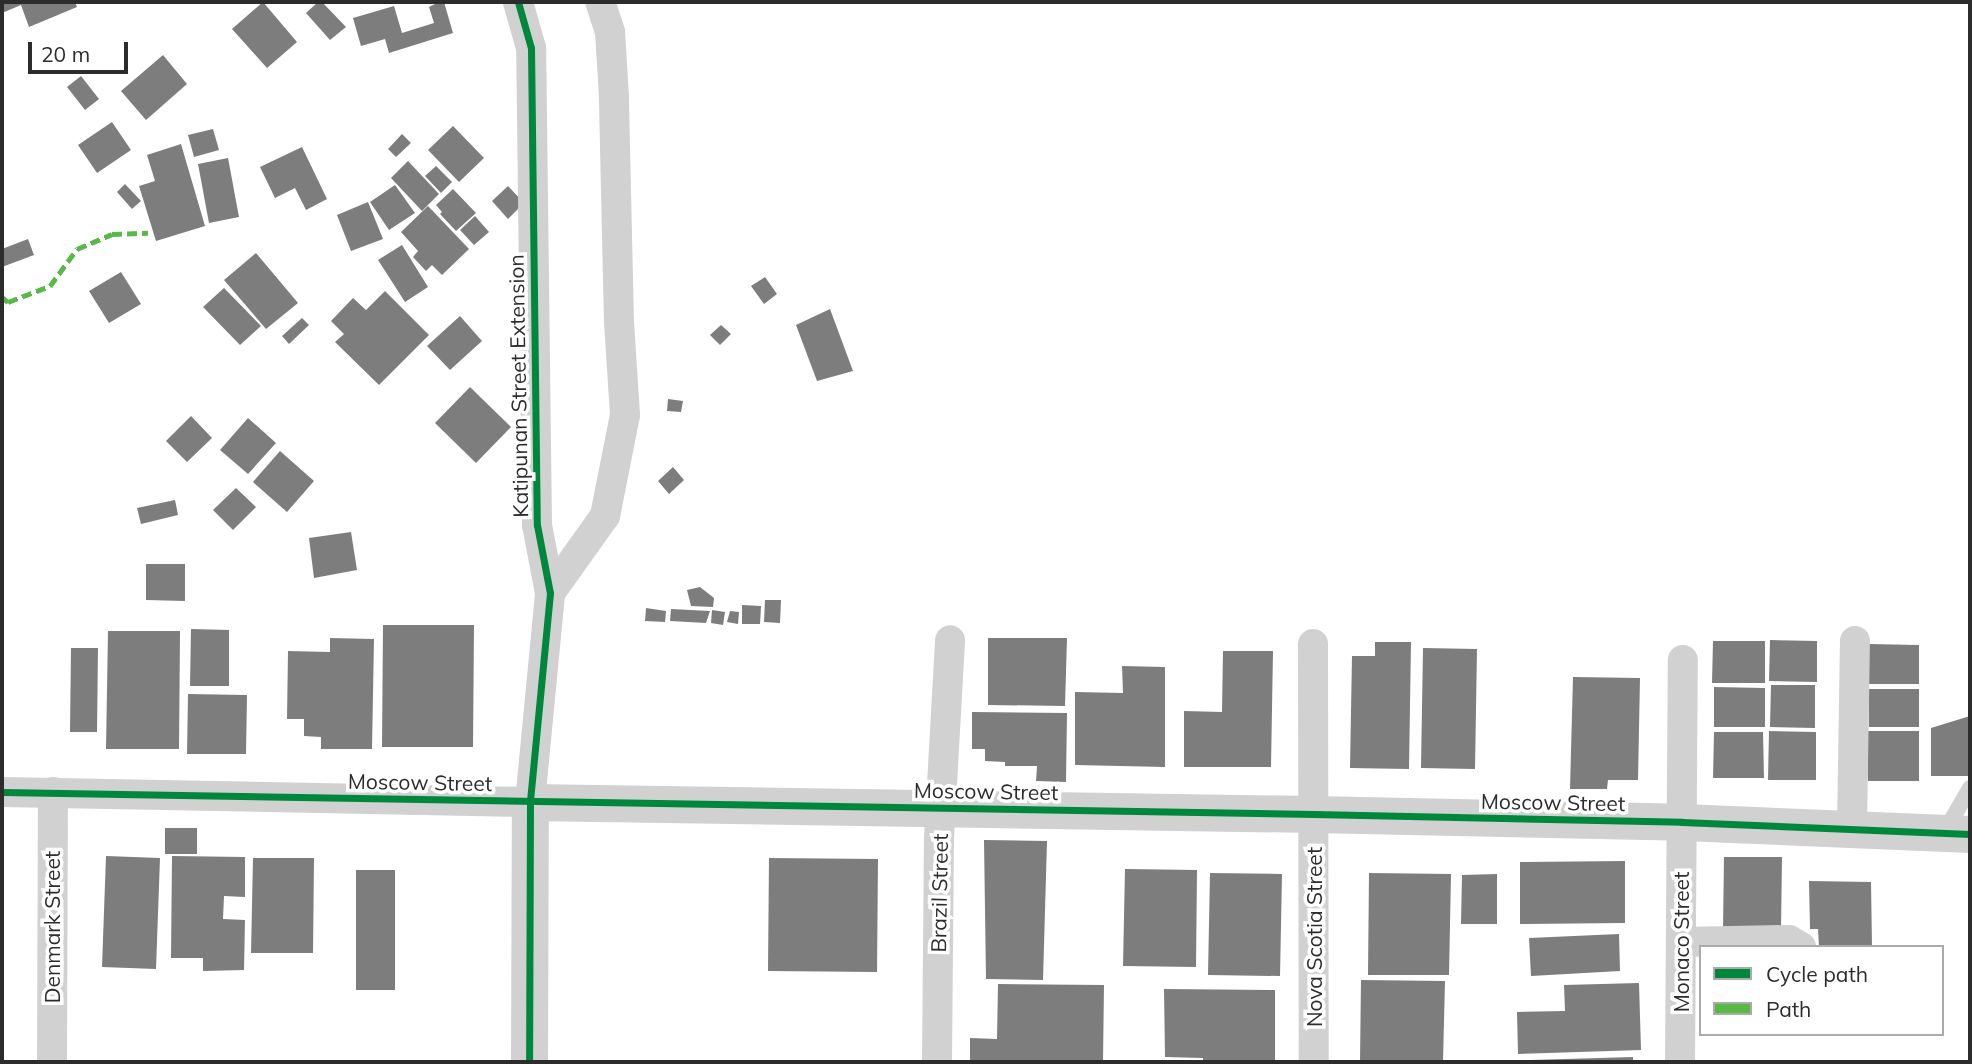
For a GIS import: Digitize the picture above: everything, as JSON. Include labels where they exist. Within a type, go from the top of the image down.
[{"type":"street","name":"Katipunan Street Extension","points":[[518,2],[531,48],[537,525],[550,593],[530,802],[529,1062]]},
{"type":"street","points":[[550,593],[605,516],[625,415],[610,33],[600,2]]},
{"type":"street","name":"Brazil Street","points":[[937,1062],[940,807],[950,640]]},
{"type":"street","points":[[1852,829],[1855,641]]},
{"type":"street","name":"Nova Scotia Street","points":[[1313,644],[1314,1062]]},
{"type":"street","name":"Monaco Street","points":[[1680,1062],[1684,660]]},
{"type":"street","name":"Moscow Street","points":[[2,792],[1314,814],[1682,822],[1957,833]]},
{"type":"street","name":"Denmark Street","points":[[52,1062],[53,792]]},
{"type":"street","points":[[1681,942],[1789,940],[1798,945]]},
{"type":"lane","points":[[1957,833],[1970,788]]},
{"type":"building","points":[[2,2],[75,2],[77,7],[29,27],[21,5],[2,13]]},
{"type":"building","points":[[263,2],[297,42],[267,68],[232,29]]},
{"type":"building","points":[[318,2],[322,2],[346,27],[330,40],[306,13]]},
{"type":"building","points":[[444,2],[453,33],[389,53],[385,39],[361,46],[353,18],[394,6],[402,33],[434,23],[429,7]]},
{"type":"building","points":[[163,55],[187,84],[146,120],[121,91]]},
{"type":"building","points":[[81,76],[99,99],[85,110],[67,87]]},
{"type":"building","points":[[112,122],[131,150],[97,173],[78,145]]},
{"type":"building","points":[[453,126],[484,158],[459,182],[428,150]]},
{"type":"building","points":[[213,129],[219,150],[194,157],[188,135]]},
{"type":"building","points":[[402,134],[411,143],[396,157],[388,149]]},
{"type":"building","points":[[181,144],[205,226],[156,241],[139,186],[155,181],[147,155]]},
{"type":"building","points":[[302,147],[327,199],[306,210],[295,188],[275,198],[260,167]]},
{"type":"building","points":[[228,158],[239,217],[209,223],[198,164]]},
{"type":"building","points":[[408,161],[439,194],[422,211],[391,178]]},
{"type":"building","points":[[436,166],[452,182],[441,193],[425,176]]},
{"type":"building","points":[[125,184],[141,201],[132,209],[117,192]]},
{"type":"building","points":[[395,185],[415,213],[389,230],[370,202]]},
{"type":"building","points":[[508,186],[524,203],[508,219],[492,201]]},
{"type":"building","points":[[453,189],[476,213],[456,231],[440,214],[442,212],[436,205]]},
{"type":"building","points":[[368,202],[383,239],[351,251],[337,215]]},
{"type":"building","points":[[428,206],[469,249],[442,275],[432,265],[426,271],[413,257],[418,251],[401,232]]},
{"type":"building","points":[[475,216],[489,232],[474,245],[460,230]]},
{"type":"building","points":[[28,239],[34,255],[2,267],[2,249]]},
{"type":"building","points":[[402,245],[428,287],[405,302],[378,260]]},
{"type":"building","points":[[256,253],[298,303],[266,329],[224,280]]},
{"type":"building","points":[[121,272],[141,304],[109,323],[89,291]]},
{"type":"building","points":[[765,277],[777,294],[764,304],[751,286]]},
{"type":"building","points":[[224,288],[261,326],[240,345],[203,307]]},
{"type":"building","points":[[385,291],[429,335],[379,385],[335,342],[344,334],[331,321],[353,298],[366,310]]},
{"type":"building","points":[[830,309],[853,371],[817,381],[796,325]]},
{"type":"building","points":[[460,316],[482,341],[450,370],[427,346]]},
{"type":"building","points":[[302,318],[309,325],[289,344],[282,336]]},
{"type":"building","points":[[721,325],[731,334],[720,345],[710,335]]},
{"type":"building","points":[[470,387],[511,427],[476,463],[435,423]]},
{"type":"building","points":[[668,399],[683,401],[681,412],[667,411]]},
{"type":"building","points":[[191,416],[212,438],[187,462],[166,441]]},
{"type":"building","points":[[248,418],[276,443],[248,474],[220,450]]},
{"type":"building","points":[[280,451],[314,481],[287,512],[253,482]]},
{"type":"building","points":[[673,467],[684,480],[669,494],[658,481]]},
{"type":"building","points":[[236,488],[256,507],[233,530],[213,510]]},
{"type":"building","points":[[175,500],[178,515],[141,524],[137,508]]},
{"type":"building","points":[[351,532],[357,570],[314,578],[309,538]]},
{"type":"building","points":[[146,564],[185,564],[185,601],[146,600]]},
{"type":"building","points":[[700,587],[714,598],[713,607],[691,606],[687,590]]},
{"type":"building","points":[[765,600],[781,600],[780,623],[764,622]]},
{"type":"building","points":[[742,605],[761,606],[760,624],[742,624]]},
{"type":"building","points":[[646,608],[666,611],[665,622],[645,621]]},
{"type":"building","points":[[671,609],[710,611],[706,623],[670,621]]},
{"type":"building","points":[[712,610],[725,612],[723,625],[711,623]]},
{"type":"building","points":[[730,611],[739,612],[738,624],[727,622]]},
{"type":"building","points":[[383,625],[474,625],[473,747],[382,747]]},
{"type":"building","points":[[191,629],[229,630],[229,686],[190,686]]},
{"type":"building","points":[[108,631],[180,631],[179,749],[106,749]]},
{"type":"building","points":[[330,638],[374,639],[372,749],[321,749],[321,737],[304,736],[304,719],[287,719],[288,651],[330,652]]},
{"type":"building","points":[[988,638],[1067,638],[1065,706],[988,705]]},
{"type":"building","points":[[1770,640],[1817,641],[1817,682],[1769,681]]},
{"type":"building","points":[[1713,641],[1765,641],[1765,683],[1712,683]]},
{"type":"building","points":[[1375,642],[1411,642],[1409,769],[1350,768],[1352,656],[1375,656]]},
{"type":"building","points":[[1869,644],[1919,645],[1919,684],[1869,684]]},
{"type":"building","points":[[71,648],[98,648],[97,732],[70,732]]},
{"type":"building","points":[[1423,648],[1477,649],[1475,769],[1421,768]]},
{"type":"building","points":[[1223,651],[1273,651],[1271,767],[1184,767],[1184,711],[1222,712]]},
{"type":"building","points":[[1122,666],[1165,667],[1165,767],[1075,765],[1075,692],[1123,693]]},
{"type":"building","points":[[1573,677],[1640,678],[1638,780],[1608,780],[1607,789],[1570,789]]},
{"type":"building","points":[[1771,685],[1815,685],[1815,728],[1770,727]]},
{"type":"building","points":[[1714,687],[1765,688],[1765,727],[1714,727]]},
{"type":"building","points":[[1869,689],[1919,689],[1919,727],[1869,727]]},
{"type":"building","points":[[188,694],[247,695],[246,754],[187,754]]},
{"type":"building","points":[[972,712],[1067,713],[1066,782],[1036,781],[1037,766],[1005,766],[1005,762],[985,761],[985,749],[972,749]]},
{"type":"building","points":[[1970,716],[1970,776],[1931,776],[1931,728]]},
{"type":"building","points":[[1769,731],[1816,732],[1816,780],[1768,780]]},
{"type":"building","points":[[1868,731],[1919,731],[1919,781],[1868,781]]},
{"type":"building","points":[[1714,732],[1763,732],[1764,778],[1713,778]]},
{"type":"building","points":[[165,828],[197,828],[197,854],[165,854]]},
{"type":"building","points":[[984,840],[1047,841],[1043,980],[986,979]]},
{"type":"building","points":[[106,856],[160,858],[156,969],[102,967]]},
{"type":"building","points":[[172,856],[245,857],[245,897],[224,896],[223,919],[245,920],[244,970],[203,971],[203,958],[171,958]]},
{"type":"building","points":[[1724,857],[1782,857],[1781,930],[1723,929]]},
{"type":"building","points":[[253,858],[314,858],[313,953],[251,953]]},
{"type":"building","points":[[769,858],[878,859],[877,972],[768,971]]},
{"type":"building","points":[[1625,861],[1625,923],[1520,924],[1520,862]]},
{"type":"building","points":[[1125,869],[1197,870],[1196,967],[1123,966]]},
{"type":"building","points":[[356,870],[395,870],[395,990],[356,990]]},
{"type":"building","points":[[1210,873],[1282,874],[1280,976],[1208,975]]},
{"type":"building","points":[[1369,873],[1451,874],[1449,975],[1368,975]]},
{"type":"building","points":[[1497,874],[1497,924],[1461,924],[1462,875]]},
{"type":"building","points":[[1809,881],[1871,882],[1872,945],[1819,945],[1818,929],[1810,929]]},
{"type":"building","points":[[1619,934],[1620,971],[1531,976],[1529,938]]},
{"type":"building","points":[[1361,980],[1445,981],[1443,1062],[1360,1062]]},
{"type":"building","points":[[1639,983],[1641,1050],[1518,1054],[1517,1012],[1565,1011],[1564,985]]},
{"type":"building","points":[[998,984],[1104,985],[1103,1062],[970,1062],[970,1038],[997,1039]]},
{"type":"building","points":[[1164,989],[1275,990],[1275,1062],[1203,1062],[1203,1058],[1165,1057]]},
{"type":"building","points":[[1633,1057],[1633,1062],[1530,1062],[1530,1060]]},
{"type":"marked path","points":[[2,297],[8,302],[50,286],[77,249],[112,234],[148,233]]},
{"type":"cycle path","points":[[518,2],[531,48],[537,525],[550,593],[530,802],[529,1062]]},
{"type":"cycle path","points":[[2,792],[1314,814],[1682,822],[1970,834]]}]
